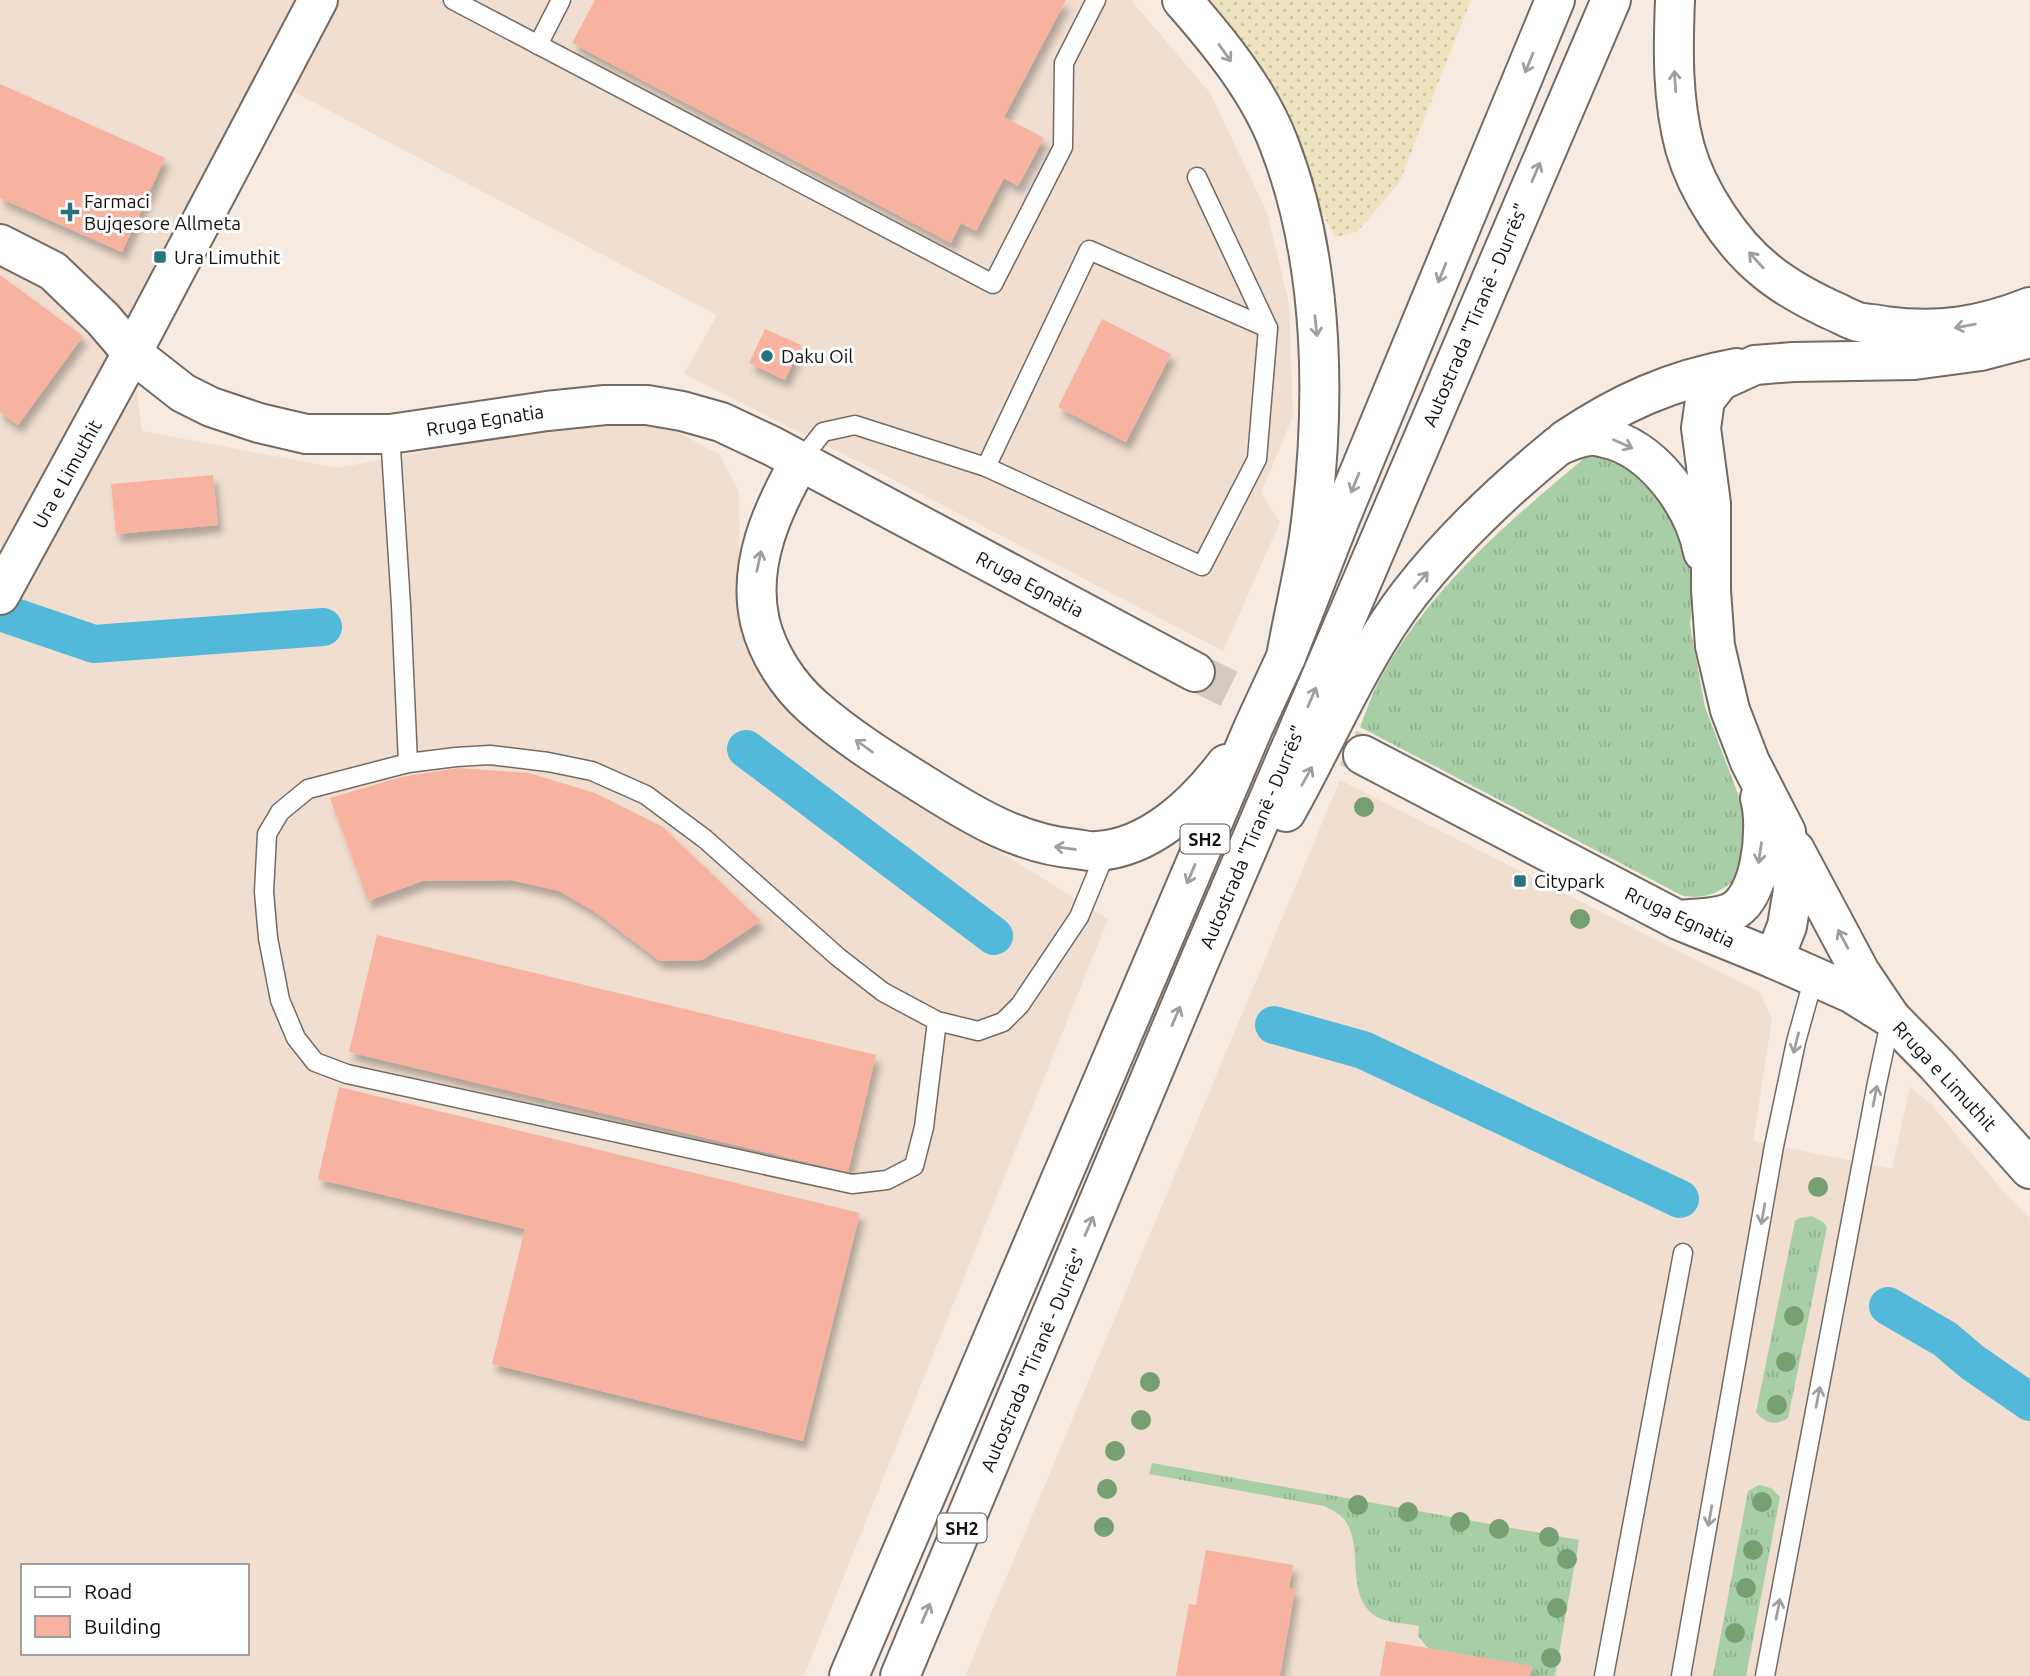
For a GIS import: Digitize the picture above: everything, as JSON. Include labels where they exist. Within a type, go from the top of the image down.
[{"type":"main road","points":[[132,353],[318,0]]},
{"type":"main road","points":[[1182,0],[1208,29],[1253,94],[1279,143],[1298,202],[1309,258],[1318,341],[1318,433],[1308,537],[1286,657]]},
{"type":"main road","name":"SH2","points":[[849,1676],[1254,726],[1286,657],[1340,519],[1555,0]]},
{"type":"main road","name":"Autostrada \"Tiranë - Durrës\"","points":[[900,1676],[1199,962],[1611,0]]},
{"type":"main road","points":[[1675,0],[1673,48],[1685,148],[1703,191],[1728,231],[1765,271],[1811,300],[1859,322],[1895,327],[1959,328],[2004,317],[2030,307]]},
{"type":"main road","name":"Rruga Egnatia","points":[[0,244],[53,271],[103,319],[132,353],[183,394],[211,407],[259,423],[306,434],[390,434],[604,405],[647,405],[682,411],[721,422],[800,461],[1195,672]]},
{"type":"main road","points":[[1199,962],[1301,785],[1363,668],[1410,594],[1488,508],[1558,446],[1621,405],[1659,388],[1699,375],[1755,365],[1793,362],[1914,360],[1981,351],[2030,338]]},
{"type":"main road","name":"Ura e Limuthit","points":[[0,595],[132,353]]},
{"type":"main road","points":[[1678,920],[1728,914],[1743,906],[1756,879],[1764,811],[1750,762],[1730,710],[1715,646],[1711,590],[1711,504],[1701,429],[1705,400],[1720,382],[1755,365]]},
{"type":"main road","points":[[1558,446],[1590,435],[1619,441],[1648,457],[1677,492],[1700,536],[1711,590]]},
{"type":"main road","points":[[800,461],[779,498],[757,570],[760,621],[771,654],[812,706],[881,759],[981,820],[1019,837],[1058,848],[1097,852],[1130,844],[1164,827],[1185,809],[1212,783],[1254,726]]},
{"type":"main road","name":"Rruga Egnatia","points":[[1363,755],[1678,920],[1774,959]]},
{"type":"main road","points":[[1750,762],[1860,972],[1892,1018]]},
{"type":"main road","points":[[1774,959],[1787,926],[1793,890],[1786,832]]},
{"type":"main road","name":"Rruga e Limuthit","points":[[1774,959],[1852,993],[1892,1018],[2030,1169]]},
{"type":"lane","points":[[453,0],[993,284],[1063,147],[1064,63],[1096,0]]},
{"type":"lane","points":[[538,45],[561,0]]},
{"type":"lane","points":[[800,461],[824,432],[855,425],[986,467],[1202,566],[1257,459],[1268,328],[1197,177]]},
{"type":"lane","points":[[986,467],[1089,250],[1268,328]]},
{"type":"lane","points":[[390,434],[408,762]]},
{"type":"lane","points":[[937,1021],[924,1127],[914,1166],[887,1180],[852,1184],[347,1074],[315,1062],[296,1038],[280,999],[268,938],[264,892],[267,834],[280,811],[307,789],[408,762],[489,755],[548,762],[592,771],[646,795],[736,866],[838,957],[883,992],[937,1021],[978,1031],[1003,1022],[1020,1005],[1079,917],[1107,849]]},
{"type":"lane","points":[[1681,1676],[1774,1146],[1796,1042],[1814,977]]},
{"type":"lane","points":[[1765,1676],[1877,1083],[1892,1018]]},
{"type":"lane","points":[[1604,1676],[1682,1253]]},
{"type":"shaded area","points":[[0,0],[1131,0],[1210,93],[1267,212],[1289,304],[1293,416],[1261,493],[1280,522],[1223,651],[684,374],[717,315],[275,82],[132,353],[142,431],[338,468],[570,423],[663,424],[720,455],[739,492],[740,596],[777,697],[944,817],[1108,919],[804,1676],[0,1676]]},
{"type":"shaded area","name":"Citypark","points":[[1340,780],[1760,992],[1772,1020],[1753,1141],[1892,1169],[1910,1087],[1932,1105],[2002,1190],[2030,1218],[2030,1676],[965,1676]]},
{"type":"green space","points":[[1604,453],[1622,460],[1663,499],[1688,559],[1693,591],[1690,625],[1705,707],[1749,823],[1738,878],[1706,896],[1683,896],[1360,727],[1375,688],[1398,649],[1445,588],[1499,532],[1557,481],[1587,456]]},
{"type":"green space","points":[[1812,1216],[1827,1227],[1788,1418],[1771,1422],[1756,1412],[1795,1221]]},
{"type":"green space","points":[[1152,1463],[1579,1540],[1555,1676],[1530,1676],[1532,1667],[1428,1648],[1418,1636],[1419,1626],[1377,1617],[1367,1608],[1357,1585],[1351,1533],[1344,1519],[1330,1509],[1149,1474]]},
{"type":"green space","points":[[1759,1485],[1771,1488],[1780,1497],[1746,1676],[1713,1676],[1748,1491]]},
{"type":"sand","points":[[1205,0],[1471,0],[1399,183],[1357,232],[1335,237],[1320,208],[1305,161]]},
{"type":"building","points":[[595,0],[1066,0],[1004,117],[1044,138],[1018,186],[1004,178],[976,231],[961,223],[951,243],[572,43]]},
{"type":"building","points":[[0,84],[165,158],[122,252],[0,198]]},
{"type":"building","points":[[0,275],[83,336],[18,425],[0,412]]},
{"type":"building","points":[[1102,319],[1171,354],[1126,442],[1058,407]]},
{"type":"building","points":[[765,329],[801,345],[785,380],[749,363]]},
{"type":"building","points":[[213,475],[218,525],[116,534],[111,484]]},
{"type":"building","points":[[459,768],[529,773],[595,793],[663,827],[761,921],[702,960],[660,961],[594,911],[559,891],[511,880],[422,881],[368,901],[330,798],[401,777]]},
{"type":"building","points":[[377,935],[876,1055],[848,1172],[349,1052]]},
{"type":"building","points":[[339,1087],[860,1213],[803,1441],[492,1364],[525,1229],[318,1179]]},
{"type":"building","points":[[1206,1550],[1293,1565],[1289,1588],[1295,1589],[1280,1676],[1176,1676],[1189,1604],[1196,1605]]},
{"type":"building","points":[[1386,1641],[1532,1666],[1530,1676],[1380,1676]]},
{"type":"waterway","points":[[0,612],[94,644],[323,627]]},
{"type":"waterway","points":[[746,749],[994,936]]},
{"type":"waterway","points":[[1274,1025],[1363,1050],[1680,1199]]},
{"type":"waterway","points":[[1888,1306],[1945,1339],[1972,1362],[2030,1402]]},
{"type":"tunnel","points":[[1195,672],[1363,755]]},
{"type":"place","name":"Farmaci Bujqesore Allmeta","points":[[70,212]]},
{"type":"place","name":"Ura Limuthit","points":[[160,257]]},
{"type":"place","name":"Daku Oil","points":[[767,356]]},
{"type":"place","name":"Citypark","points":[[1520,881]]}]
